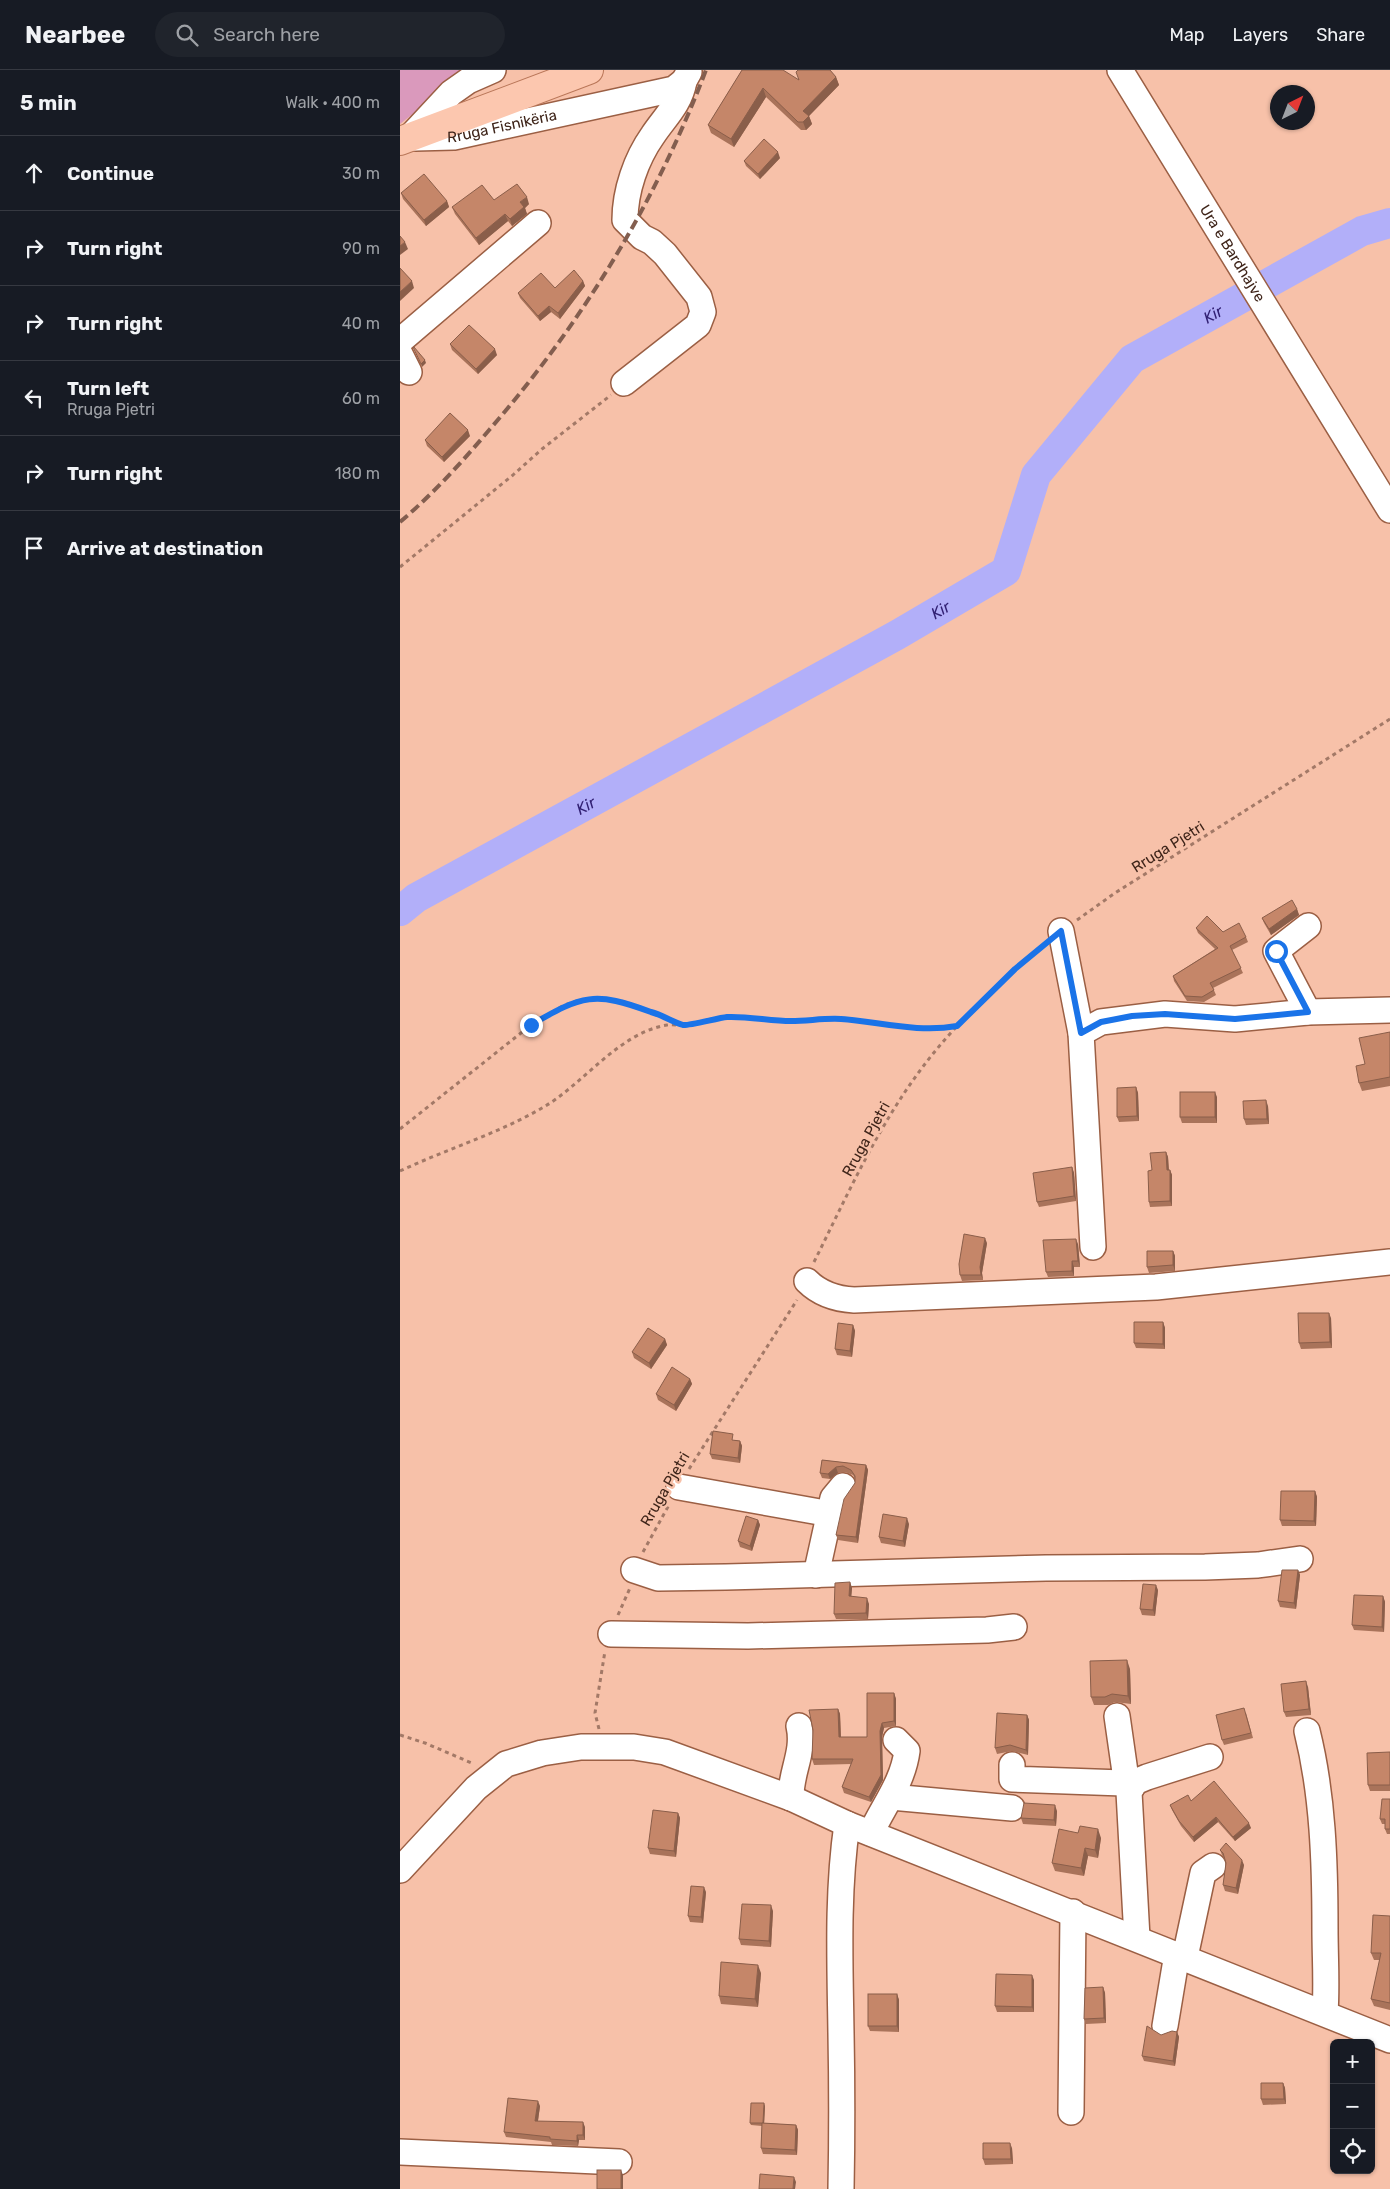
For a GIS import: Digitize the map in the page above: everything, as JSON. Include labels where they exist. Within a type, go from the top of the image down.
[{"type":"main road","points":[[405,139],[589,70]]},
{"type":"street","name":"Rruga Fisnikëria","points":[[405,139],[451,93],[468,81],[493,70]]},
{"type":"street","name":"Ura e Bardhajve","points":[[1120,70],[1390,510]]},
{"type":"street","name":"Rruga Fisnikëria","points":[[405,139],[469,134],[674,88],[687,76]]},
{"type":"street","points":[[624,383],[698,325],[703,312],[699,297],[671,261],[652,242],[642,237],[625,220],[628,196],[639,160],[652,137],[674,108],[687,76]]},
{"type":"street","points":[[400,341],[538,223]]},
{"type":"street","points":[[1308,926],[1276,951],[1308,1012]]},
{"type":"street","points":[[1061,931],[1081,1033],[1093,1247]]},
{"type":"street","points":[[1081,1033],[1101,1022],[1165,1014],[1235,1019],[1308,1012],[1390,1010]]},
{"type":"street","points":[[807,1281],[826,1295],[854,1300],[1156,1287],[1390,1262]]},
{"type":"street","points":[[816,1574],[831,1514],[833,1498],[843,1486]]},
{"type":"street","points":[[679,1487],[831,1514]]},
{"type":"street","points":[[634,1570],[658,1578],[1046,1568],[1205,1567],[1258,1565],[1300,1559]]},
{"type":"street","points":[[611,1634],[748,1636],[987,1630],[1014,1627]]},
{"type":"street","points":[[1117,1716],[1125,1772],[1132,1787]]},
{"type":"street","points":[[791,1798],[790,1787],[801,1746],[799,1726]]},
{"type":"street","points":[[1307,1731],[1312,1752],[1322,1829],[1325,1887],[1325,2013]]},
{"type":"street","points":[[871,1833],[901,1777],[907,1751],[896,1740]]},
{"type":"street","points":[[400,1870],[476,1788],[506,1764],[542,1752],[581,1747],[610,1745],[665,1752],[791,1798],[847,1824],[1181,1955],[1390,2040]]},
{"type":"street","points":[[1137,1938],[1129,1792],[1135,1782],[1210,1757]]},
{"type":"street","points":[[1012,1765],[1012,1779],[1123,1783],[1132,1787]]},
{"type":"street","points":[[890,1797],[1012,1808]]},
{"type":"street","points":[[841,2189],[840,1907],[841,1868],[847,1824]]},
{"type":"street","points":[[1165,2026],[1181,1955],[1203,1873],[1213,1866]]},
{"type":"street","points":[[1071,2112],[1072,1912]]},
{"type":"street","points":[[400,2152],[619,2162]]},
{"type":"path","points":[[400,567],[624,383]]},
{"type":"path","name":"Rruga Pjetri","points":[[610,1745],[599,1730],[595,1713],[602,1662],[611,1634],[630,1589],[634,1570],[649,1539],[704,1443],[795,1303],[882,1130],[918,1072],[957,1026],[1015,969],[1061,931],[1115,893],[1390,719]]},
{"type":"path","points":[[400,1129],[531,1025],[571,1003],[599,998],[619,1001],[684,1025]]},
{"type":"path","points":[[400,1171],[516,1123],[560,1097],[591,1069],[640,1035],[670,1024],[684,1025],[727,1017],[792,1021],[842,1019],[916,1028],[957,1026]]},
{"type":"path","points":[[400,1735],[485,1768],[506,1764]]},
{"type":"shaded area","points":[[400,70],[480,70],[416,117],[414,113],[400,124]]},
{"type":"building","points":[[742,70],[783,70],[799,80],[796,72],[798,70],[830,70],[836,77],[803,111],[809,116],[803,122],[798,122],[763,88],[731,139],[708,125]]},
{"type":"building","points":[[764,139],[778,152],[758,174],[744,161]]},
{"type":"building","points":[[424,174],[447,201],[424,220],[401,193]]},
{"type":"building","points":[[517,184],[527,197],[520,202],[524,207],[510,219],[505,214],[476,238],[452,207],[482,185],[494,200]]},
{"type":"building","points":[[400,236],[405,242],[400,246]]},
{"type":"building","points":[[400,268],[412,281],[400,292]]},
{"type":"building","points":[[574,270],[583,281],[558,313],[549,306],[538,316],[518,293],[541,273],[555,288]]},
{"type":"building","points":[[469,325],[495,349],[476,369],[450,344]]},
{"type":"building","points":[[413,347],[425,360],[421,364]]},
{"type":"building","points":[[450,413],[468,430],[442,457],[425,440]]},
{"type":"building","points":[[1292,900],[1297,909],[1269,929],[1262,918]]},
{"type":"building","points":[[1207,916],[1223,932],[1239,923],[1246,937],[1230,946],[1241,968],[1210,983],[1214,990],[1202,997],[1185,996],[1173,976],[1218,948],[1196,928]]},
{"type":"building","points":[[1390,1032],[1390,1077],[1359,1083],[1356,1066],[1365,1064],[1359,1038]]},
{"type":"building","points":[[1136,1087],[1137,1116],[1117,1117],[1117,1088]]},
{"type":"building","points":[[1180,1092],[1215,1092],[1215,1117],[1180,1117]]},
{"type":"building","points":[[1266,1100],[1267,1119],[1244,1119],[1243,1101]]},
{"type":"building","points":[[1166,1152],[1167,1170],[1170,1170],[1170,1201],[1149,1202],[1148,1171],[1152,1170],[1150,1153]]},
{"type":"building","points":[[1072,1167],[1074,1196],[1037,1202],[1033,1173]]},
{"type":"building","points":[[964,1234],[985,1238],[980,1267],[981,1275],[960,1275],[959,1264]]},
{"type":"building","points":[[1076,1239],[1078,1261],[1072,1261],[1072,1271],[1046,1272],[1043,1240]]},
{"type":"building","points":[[1147,1251],[1173,1251],[1173,1265],[1147,1267]]},
{"type":"building","points":[[1298,1313],[1329,1313],[1330,1342],[1299,1343]]},
{"type":"building","points":[[1134,1322],[1163,1322],[1163,1344],[1134,1343]]},
{"type":"building","points":[[838,1323],[853,1325],[850,1351],[835,1349]]},
{"type":"building","points":[[648,1328],[665,1339],[649,1363],[632,1352]]},
{"type":"building","points":[[672,1367],[690,1379],[674,1405],[656,1394]]},
{"type":"building","points":[[713,1431],[733,1434],[732,1440],[740,1441],[738,1458],[710,1454]]},
{"type":"building","points":[[822,1460],[866,1465],[856,1537],[836,1535],[844,1499],[855,1483],[855,1476],[851,1470],[843,1466],[836,1467],[828,1474],[820,1473]]},
{"type":"building","points":[[1281,1491],[1315,1491],[1314,1521],[1280,1520]]},
{"type":"building","points":[[883,1514],[907,1518],[903,1541],[879,1537]]},
{"type":"building","points":[[746,1516],[758,1520],[750,1546],[738,1541]]},
{"type":"building","points":[[1282,1570],[1298,1570],[1294,1603],[1278,1601]]},
{"type":"building","points":[[850,1582],[849,1596],[867,1598],[866,1613],[834,1614],[835,1583]]},
{"type":"building","points":[[1143,1584],[1156,1585],[1153,1610],[1140,1609]]},
{"type":"building","points":[[1354,1595],[1383,1596],[1382,1627],[1352,1625]]},
{"type":"building","points":[[1127,1660],[1128,1696],[1112,1694],[1105,1697],[1091,1697],[1090,1661]]},
{"type":"building","points":[[1306,1681],[1309,1709],[1284,1712],[1281,1684]]},
{"type":"building","points":[[867,1693],[894,1693],[894,1721],[882,1723],[880,1731],[881,1775],[869,1797],[842,1787],[853,1759],[812,1759],[813,1730],[809,1710],[838,1709],[839,1737],[867,1737]]},
{"type":"building","points":[[1244,1708],[1251,1733],[1222,1740],[1216,1715]]},
{"type":"building","points":[[997,1713],[1027,1715],[1026,1750],[1010,1745],[995,1748]]},
{"type":"building","points":[[1390,1752],[1390,1785],[1368,1785],[1367,1753]]},
{"type":"building","points":[[1214,1781],[1249,1823],[1233,1837],[1216,1817],[1193,1837],[1179,1821],[1170,1805],[1188,1795],[1191,1801]]},
{"type":"building","points":[[1382,1799],[1390,1799],[1390,1829],[1385,1829],[1385,1819],[1380,1819]]},
{"type":"building","points":[[1024,1803],[1055,1805],[1054,1820],[1021,1818]]},
{"type":"building","points":[[653,1810],[678,1813],[674,1851],[648,1848]]},
{"type":"building","points":[[1080,1826],[1098,1829],[1095,1850],[1085,1848],[1081,1868],[1052,1863],[1059,1829],[1078,1833]]},
{"type":"building","points":[[1226,1843],[1242,1860],[1236,1888],[1223,1885],[1226,1863],[1220,1850]]},
{"type":"building","points":[[691,1886],[704,1887],[701,1917],[688,1916]]},
{"type":"building","points":[[742,1904],[771,1905],[769,1941],[739,1939]]},
{"type":"building","points":[[1373,1915],[1390,1916],[1390,2003],[1371,1999],[1381,1953],[1371,1953]]},
{"type":"building","points":[[721,1962],[758,1965],[755,1999],[719,1996]]},
{"type":"building","points":[[996,1974],[1032,1975],[1032,2007],[995,2006]]},
{"type":"building","points":[[1103,1987],[1104,2018],[1084,2019],[1085,1988]]},
{"type":"building","points":[[868,1994],[897,1994],[897,2026],[868,2026]]},
{"type":"building","points":[[1147,2026],[1161,2035],[1172,2031],[1177,2032],[1173,2061],[1142,2056]]},
{"type":"building","points":[[1261,2083],[1283,2083],[1284,2099],[1261,2099]]},
{"type":"building","points":[[508,2098],[538,2101],[535,2121],[583,2122],[583,2135],[577,2135],[577,2141],[504,2132]]},
{"type":"building","points":[[751,2103],[764,2103],[763,2123],[750,2123]]},
{"type":"building","points":[[762,2123],[796,2125],[795,2150],[761,2148]]},
{"type":"building","points":[[983,2143],[1010,2143],[1011,2159],[983,2159]]},
{"type":"building","points":[[597,2170],[621,2170],[621,2189],[597,2189]]},
{"type":"building","points":[[760,2174],[794,2177],[793,2189],[759,2189]]},
{"type":"waterway","name":"Kir","points":[[400,911],[416,898],[897,635],[1006,571],[1036,475],[1132,359],[1362,231],[1390,223]]},
{"type":"railway","points":[[400,522],[469,454],[524,389],[586,304],[640,214],[664,167],[706,70]]},
{"type":"route","points":[[531,1025],[564,1006],[577,1001],[599,998],[626,1002],[684,1025],[727,1017],[792,1021],[827,1018],[910,1028],[947,1028],[957,1026],[1015,969],[1061,931],[1081,1033],[1101,1022],[1132,1016],[1165,1014],[1235,1019],[1308,1012],[1276,951]]}]
